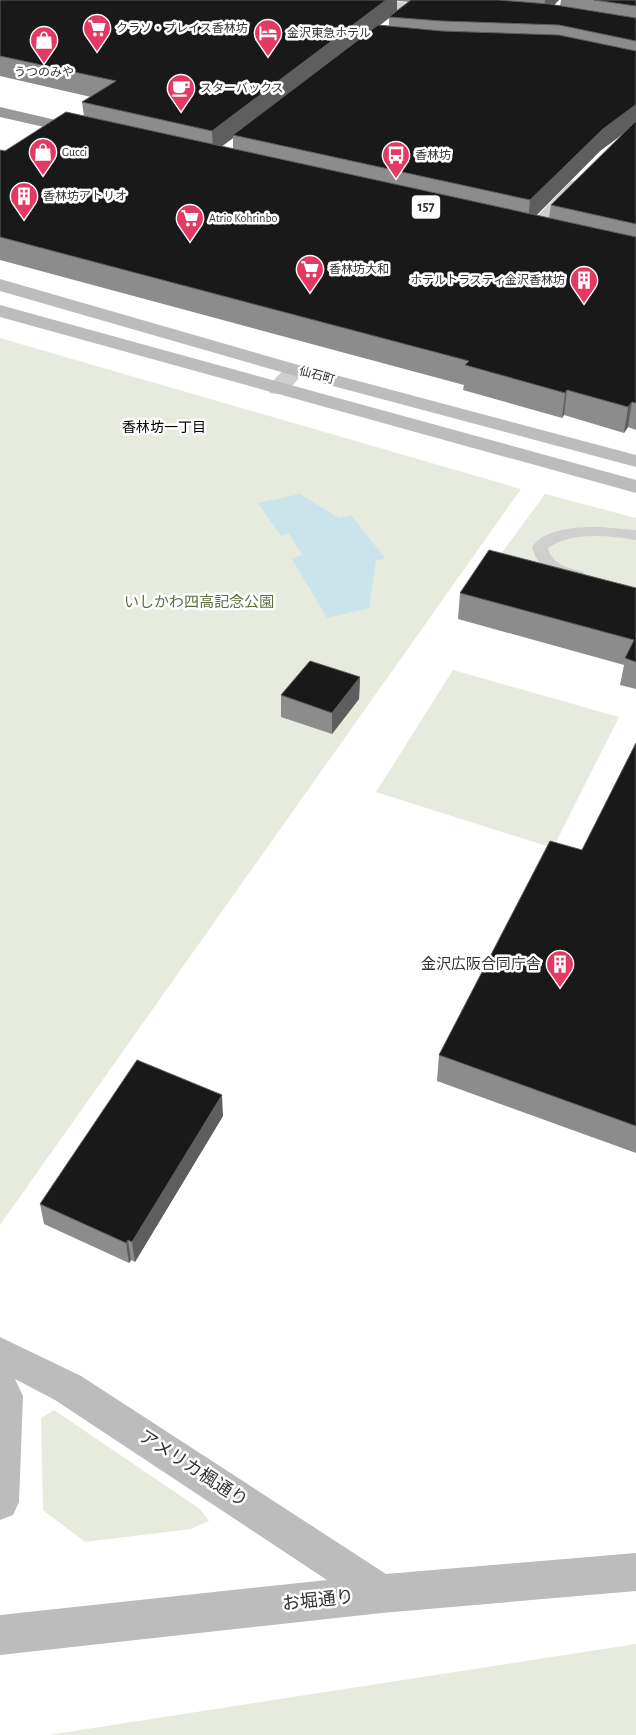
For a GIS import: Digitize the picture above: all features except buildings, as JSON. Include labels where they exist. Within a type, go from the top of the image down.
[{"type":"highway","points":[[0,112],[100,135]]},
{"type":"highway","points":[[514,227],[541,233]]},
{"type":"street","points":[[337,0],[404,15],[452,11]]},
{"type":"street","points":[[541,233],[590,172]]},
{"type":"street","name":"仙石町","points":[[0,285],[295,370],[636,461]]},
{"type":"street","name":"仙石町","points":[[0,311],[636,487]]},
{"type":"street","points":[[278,389],[295,370]]},
{"type":"street","name":"アメリカ楓通り","points":[[0,1353],[68,1388],[382,1594]]},
{"type":"street","points":[[0,1386],[5,1396],[0,1502]]},
{"type":"street","name":"お堀通り","points":[[0,1635],[382,1594],[636,1572]]},
{"type":"lane","points":[[596,581],[561,571],[547,563],[541,556],[540,547],[546,541],[580,532],[636,535]]},
{"type":"green space","name":"いしかわ四高記念公園","points":[[0,338],[521,489],[0,1225]]},
{"type":"green space","points":[[545,494],[636,518],[636,614],[489,570]]},
{"type":"green space","points":[[453,670],[619,717],[553,848],[376,792]]},
{"type":"green space","points":[[54,1410],[200,1509],[209,1521],[191,1529],[85,1542],[43,1510],[41,1418]]},
{"type":"green space","points":[[636,1644],[636,1735],[48,1735]]},
{"type":"water","points":[[300,494],[339,518],[351,515],[385,558],[376,561],[369,608],[327,618],[292,559],[302,555],[289,534],[281,536],[258,503]]},
{"type":"place","name":"クラソ・プレイス香林坊","points":[[97,52]]},
{"type":"place","name":"金沢東急ホテル","points":[[268,57]]},
{"type":"place","name":"うつのみや","points":[[44,64]]},
{"type":"place","name":"スターバックス","points":[[181,112]]},
{"type":"place","name":"Gucci","points":[[43,176]]},
{"type":"place","name":"香林坊","points":[[396,179]]},
{"type":"place","name":"香林坊アトリオ","points":[[24,220]]},
{"type":"place","name":"Atrio Kohrinbo","points":[[190,242]]},
{"type":"place","name":"香林坊大和","points":[[310,293]]},
{"type":"place","name":"ホテルトラスティ金沢香林坊","points":[[584,304]]},
{"type":"place","name":"金沢広阪合同庁舎","points":[[560,988]]},
{"type":"district","name":"香林坊一丁目","points":[[164,428]]}]
